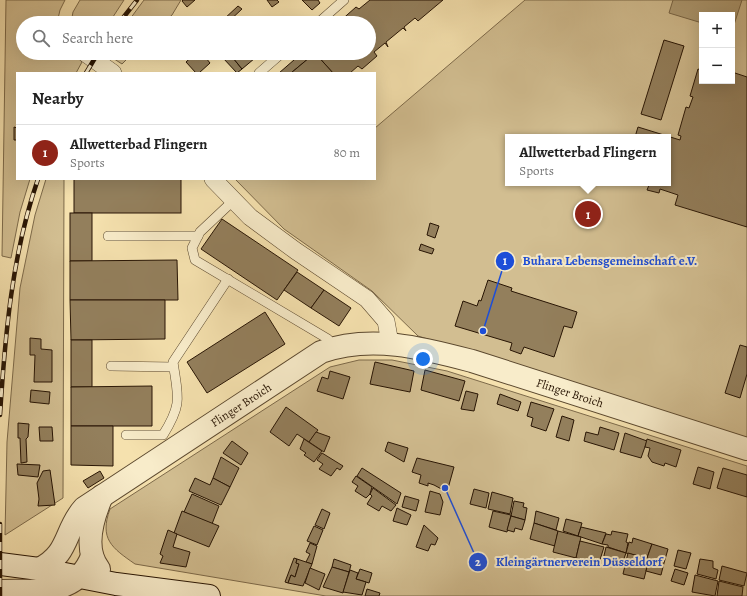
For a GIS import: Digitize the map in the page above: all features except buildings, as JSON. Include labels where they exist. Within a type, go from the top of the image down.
[{"type":"street","points":[[95,60],[112,72]]},
{"type":"street","points":[[215,180],[250,217],[290,247],[367,299],[386,321],[390,343]]},
{"type":"street","name":"Flinger Broich","points":[[39,569],[47,565],[62,550],[80,513],[102,496],[321,352],[331,348],[356,343],[390,343],[431,350],[472,361],[747,449]]},
{"type":"street","points":[[0,591],[54,595],[67,591],[80,583],[92,556],[93,523],[102,496]]},
{"type":"street","points":[[62,550],[80,583]]},
{"type":"street","points":[[92,556],[101,572],[116,584]]},
{"type":"street","points":[[0,564],[39,569],[80,583],[116,584],[209,596]]},
{"type":"lane","points":[[326,16],[344,0]]},
{"type":"lane","points":[[260,72],[274,60]]},
{"type":"lane","points":[[234,200],[200,232],[192,248],[195,260],[328,339],[331,348]]},
{"type":"lane","points":[[108,236],[198,236]]},
{"type":"lane","points":[[126,435],[163,435],[173,419],[178,402],[173,362],[228,279]]},
{"type":"lane","points":[[111,366],[173,367]]},
{"type":"shaded area","points":[[6,0],[65,0],[59,16],[16,16],[16,60],[80,60],[82,62],[77,72],[16,72],[16,180],[30,180],[20,212],[11,258],[2,256]]},
{"type":"shaded area","points":[[80,0],[124,0],[114,16],[72,16]]},
{"type":"shaded area","points":[[144,0],[181,0],[171,16],[132,16]]},
{"type":"shaded area","points":[[525,0],[747,0],[747,439],[418,336],[372,291],[284,229],[236,180],[376,180],[376,127]]},
{"type":"shaded area","points":[[673,0],[742,0],[735,22],[735,12],[699,12],[699,22],[669,13]]},
{"type":"shaded area","points":[[116,60],[126,60],[122,64]]},
{"type":"shaded area","points":[[46,180],[64,180],[63,498],[5,535],[7,442],[20,288],[35,215]]},
{"type":"shaded area","points":[[359,360],[392,360],[447,371],[747,466],[747,596],[326,596],[135,564],[120,553],[110,542],[106,528],[110,509],[330,367]]},
{"type":"railway","points":[[124,16],[137,0]]},
{"type":"railway","points":[[87,72],[94,60]]},
{"type":"railway","points":[[0,415],[4,355],[11,296],[22,236],[38,180]]},
{"type":"railway","points":[[0,524],[0,596]]},
{"type":"place","name":"Allwetterbad Flingern","points":[[588,214]]},
{"type":"place","name":"Buhara Lebensgemeinschaft e.V.","points":[[483,331]]},
{"type":"place","name":"Kleingärtnerverein Düsseldorf","points":[[445,488]]}]
